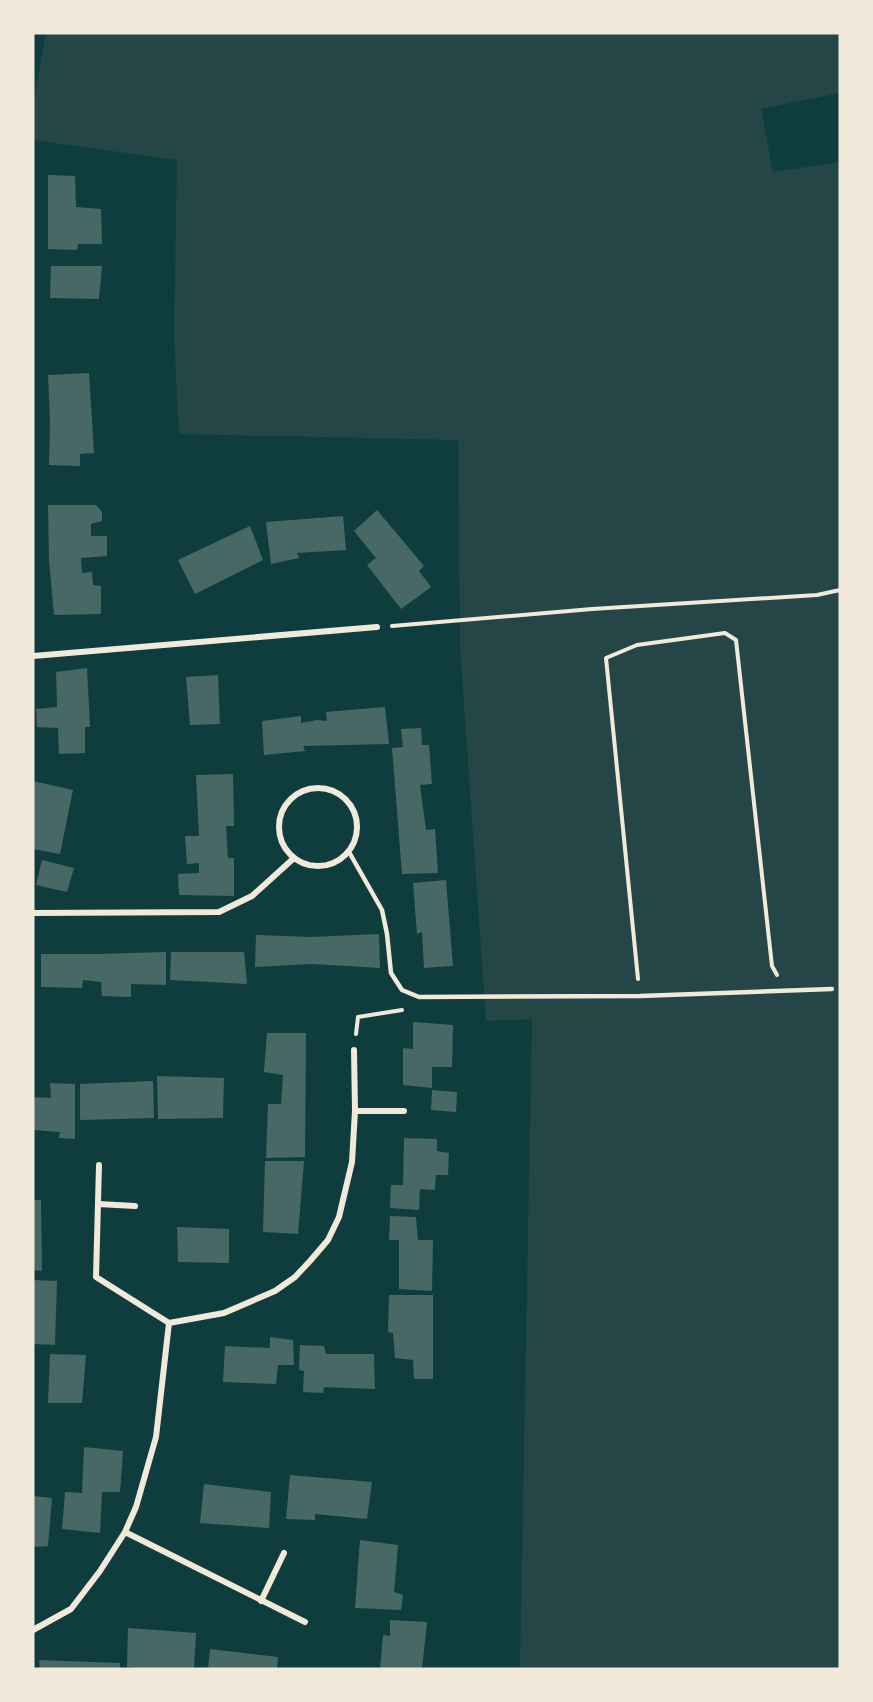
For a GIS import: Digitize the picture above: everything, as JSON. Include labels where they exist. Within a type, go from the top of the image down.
[{"type":"street","points":[[33,656],[377,627]]},
{"type":"street","points":[[314,788],[327,789],[339,794],[349,802],[356,814],[357,828],[355,840],[349,852],[340,860],[316,867],[294,858],[285,848],[280,836],[279,823],[282,810],[290,799],[314,788]]},
{"type":"street","points":[[33,913],[219,912],[252,896],[294,858]]},
{"type":"street","points":[[99,1165],[96,1277],[169,1323],[224,1313],[275,1291],[310,1261],[328,1240],[339,1217],[352,1161],[355,1111],[354,1050]]},
{"type":"street","points":[[355,1111],[404,1111]]},
{"type":"street","points":[[98,1204],[135,1206]]},
{"type":"street","points":[[33,1630],[71,1609],[100,1571],[125,1532],[136,1507],[156,1437],[169,1323]]},
{"type":"street","points":[[125,1532],[305,1622]]},
{"type":"street","points":[[261,1601],[284,1554]]},
{"type":"lane","points":[[349,852],[382,910],[391,973],[402,990],[419,997],[640,996],[832,989]]},
{"type":"path","points":[[377,627],[592,609],[817,595],[840,590]]},
{"type":"path","points":[[640,996],[606,658],[637,645],[725,633],[736,640],[772,966],[786,991]]},
{"type":"path","points":[[354,1050],[358,1017],[404,1009],[419,997]]},
{"type":"shaded area","points":[[46,33],[840,33],[840,93],[761,109],[773,172],[840,162],[840,1669],[520,1669],[532,1019],[486,1021],[460,647],[458,440],[179,434],[174,335],[177,160],[33,140],[33,103]]},
{"type":"building","points":[[48,175],[75,176],[76,207],[101,209],[102,244],[78,244],[77,250],[48,249]]},
{"type":"building","points":[[51,266],[102,266],[99,299],[50,298]]},
{"type":"building","points":[[89,373],[94,453],[80,454],[80,466],[49,465],[48,375]]},
{"type":"building","points":[[48,505],[96,505],[102,512],[102,521],[91,524],[91,536],[107,536],[107,556],[81,558],[82,573],[92,572],[93,585],[101,586],[101,614],[54,615],[49,560]]},
{"type":"building","points":[[377,510],[424,566],[419,571],[431,587],[401,609],[367,565],[376,558],[354,531]]},
{"type":"building","points":[[343,516],[346,550],[297,553],[299,558],[271,564],[266,522]]},
{"type":"building","points":[[250,526],[263,560],[195,594],[178,560]]},
{"type":"building","points":[[87,668],[90,727],[85,727],[85,753],[59,754],[58,728],[37,727],[36,709],[57,707],[56,672]]},
{"type":"building","points":[[218,675],[220,724],[190,725],[186,677]]},
{"type":"building","points":[[385,707],[389,744],[303,746],[305,751],[264,755],[262,721],[301,716],[301,723],[327,721],[326,712]]},
{"type":"building","points":[[421,728],[422,745],[429,745],[432,784],[420,785],[426,830],[435,829],[438,873],[402,874],[392,748],[403,747],[401,729]]},
{"type":"building","points":[[233,774],[234,826],[226,826],[228,858],[234,858],[234,896],[179,895],[178,874],[199,873],[199,863],[187,864],[185,836],[199,836],[196,775]]},
{"type":"building","points":[[33,781],[73,790],[60,854],[33,849]]},
{"type":"building","points":[[42,860],[74,868],[67,892],[36,885]]},
{"type":"building","points":[[446,880],[453,966],[424,968],[422,932],[417,934],[413,883]]},
{"type":"building","points":[[379,934],[380,968],[312,964],[255,967],[256,935],[311,937]]},
{"type":"building","points":[[166,952],[166,985],[131,984],[131,997],[102,996],[101,982],[83,980],[82,988],[41,987],[41,954]]},
{"type":"building","points":[[171,952],[244,952],[247,984],[170,980]]},
{"type":"building","points":[[413,1022],[453,1025],[452,1067],[432,1067],[432,1088],[403,1085],[403,1048],[413,1049]]},
{"type":"building","points":[[267,1033],[306,1033],[305,1157],[266,1158],[268,1104],[281,1104],[283,1075],[264,1072]]},
{"type":"building","points":[[157,1076],[224,1078],[223,1118],[158,1119]]},
{"type":"building","points":[[153,1081],[154,1118],[80,1120],[80,1084]]},
{"type":"building","points":[[50,1083],[75,1084],[75,1139],[59,1138],[60,1132],[33,1130],[33,1097],[51,1098]]},
{"type":"building","points":[[432,1090],[457,1092],[456,1112],[431,1110]]},
{"type":"building","points":[[404,1138],[437,1139],[437,1151],[449,1153],[448,1175],[436,1175],[435,1190],[420,1189],[419,1210],[390,1208],[391,1185],[403,1185]]},
{"type":"building","points":[[265,1161],[304,1161],[298,1234],[263,1232]]},
{"type":"building","points":[[33,1200],[41,1200],[42,1271],[33,1270]]},
{"type":"building","points":[[390,1216],[416,1217],[418,1240],[433,1240],[432,1291],[399,1289],[399,1240],[389,1240]]},
{"type":"building","points":[[177,1227],[229,1229],[229,1263],[178,1262]]},
{"type":"building","points":[[33,1280],[57,1281],[55,1345],[33,1344]]},
{"type":"building","points":[[389,1295],[433,1295],[433,1379],[414,1379],[413,1360],[395,1358],[393,1333],[388,1332]]},
{"type":"building","points":[[270,1337],[293,1340],[294,1365],[278,1365],[276,1384],[223,1382],[225,1346],[270,1348]]},
{"type":"building","points":[[300,1345],[324,1346],[326,1354],[374,1354],[375,1389],[324,1387],[323,1393],[303,1392],[304,1371],[299,1370]]},
{"type":"building","points":[[50,1354],[86,1355],[82,1403],[48,1403]]},
{"type":"building","points":[[84,1447],[123,1451],[120,1492],[102,1492],[100,1533],[62,1529],[65,1492],[82,1493]]},
{"type":"building","points":[[290,1475],[372,1482],[367,1519],[315,1514],[315,1520],[286,1519]]},
{"type":"building","points":[[204,1484],[271,1492],[269,1528],[200,1523]]},
{"type":"building","points":[[33,1496],[52,1498],[48,1546],[33,1547]]},
{"type":"building","points":[[360,1540],[398,1545],[394,1592],[403,1595],[401,1610],[355,1608]]},
{"type":"building","points":[[390,1620],[427,1622],[422,1669],[380,1669],[383,1635],[390,1636]]},
{"type":"building","points":[[128,1628],[196,1633],[194,1669],[127,1667]]},
{"type":"building","points":[[210,1649],[278,1657],[277,1669],[208,1669]]},
{"type":"building","points":[[39,1660],[120,1663],[120,1669],[40,1669]]}]
